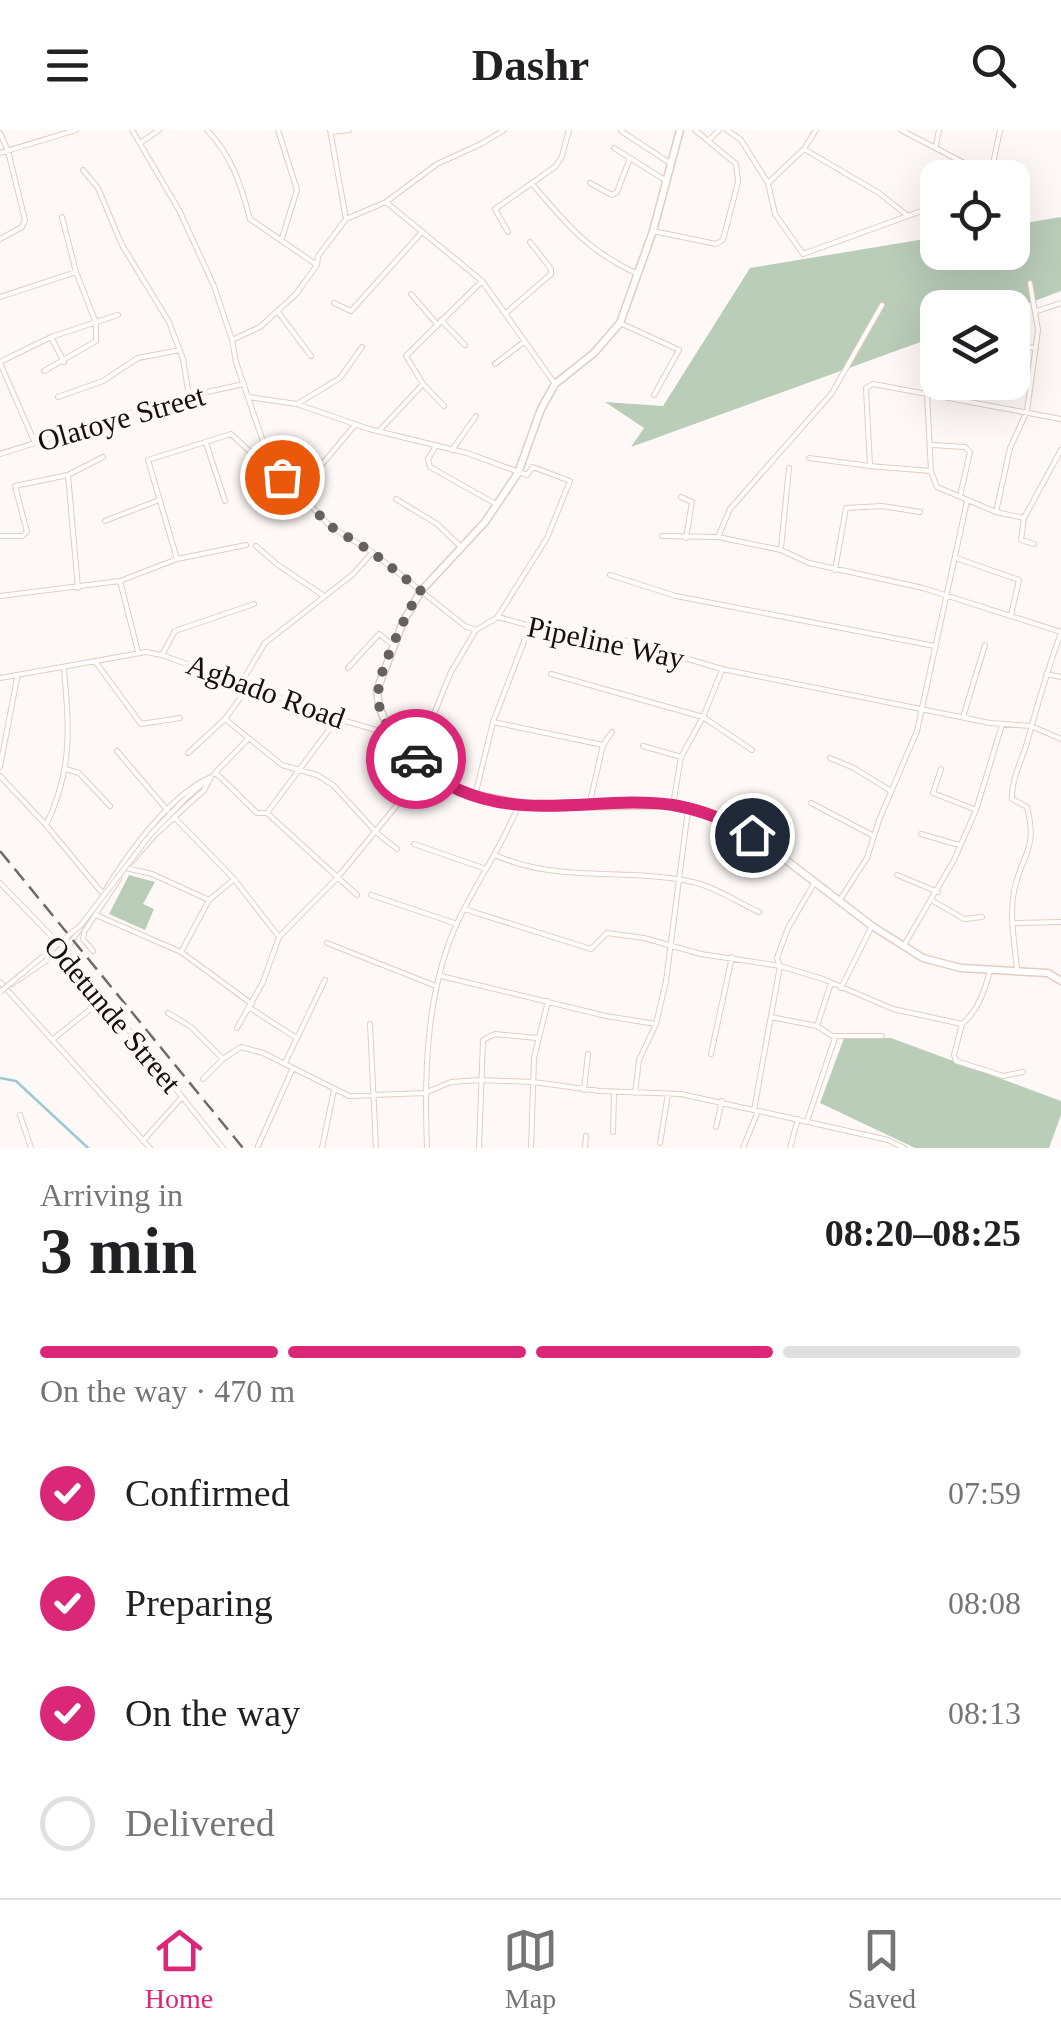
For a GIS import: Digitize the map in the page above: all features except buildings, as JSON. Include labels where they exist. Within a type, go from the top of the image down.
[{"type":"main road","points":[[390,734],[378,706],[377,690],[393,645],[421,591],[462,548],[518,473],[541,409],[556,384],[594,353],[620,322],[653,231],[680,130]]},
{"type":"main road","name":"Agbado Road","points":[[390,734],[416,759],[458,789],[475,795],[519,804],[673,805],[732,822],[903,948],[961,968],[1048,973],[1061,980]]},
{"type":"street","points":[[0,153],[76,130]]},
{"type":"street","points":[[132,130],[178,210],[214,286],[270,462],[341,535],[372,552],[465,626],[476,630],[452,672],[398,805],[337,878],[279,937],[238,1028]]},
{"type":"street","points":[[140,143],[159,130]]},
{"type":"street","points":[[206,130],[225,149],[250,219],[318,265]]},
{"type":"street","points":[[278,130],[297,190],[282,238]]},
{"type":"street","points":[[346,219],[331,131],[348,130]]},
{"type":"street","points":[[232,340],[253,332],[278,312],[318,265],[318,256],[346,219],[386,202],[436,164],[504,130]]},
{"type":"street","points":[[508,232],[495,209],[560,161],[569,130]]},
{"type":"street","points":[[653,231],[716,244],[723,240],[739,176],[736,164],[695,130]]},
{"type":"street","points":[[710,140],[719,130]]},
{"type":"street","points":[[729,130],[742,140],[768,183],[775,214],[802,254],[920,212]]},
{"type":"street","points":[[768,183],[804,149],[816,130]]},
{"type":"street","points":[[901,130],[959,160]]},
{"type":"street","points":[[935,147],[938,130]]},
{"type":"street","points":[[994,160],[1000,130]]},
{"type":"street","points":[[621,131],[670,163]]},
{"type":"street","points":[[0,133],[25,220],[22,227],[0,239]]},
{"type":"street","points":[[614,148],[665,180]]},
{"type":"street","points":[[804,149],[878,193],[908,216]]},
{"type":"street","points":[[590,183],[612,195],[617,192],[630,158]]},
{"type":"street","points":[[83,170],[98,188],[122,245],[170,322],[190,396]]},
{"type":"street","points":[[532,185],[574,234],[607,260],[638,274]]},
{"type":"street","points":[[386,202],[482,282],[556,384]]},
{"type":"street","points":[[44,372],[96,341],[96,322],[76,272],[62,217]]},
{"type":"street","points":[[334,304],[352,310],[421,233]]},
{"type":"street","points":[[506,314],[552,274],[530,242]]},
{"type":"street","points":[[0,297],[76,272]]},
{"type":"street","points":[[444,406],[423,384],[406,356],[482,282]]},
{"type":"street","points":[[996,512],[1010,448],[1028,410],[1037,311],[1030,283]]},
{"type":"street","points":[[411,294],[465,345]]},
{"type":"street","points":[[1037,311],[1061,302]]},
{"type":"street","points":[[718,537],[730,509],[832,393],[882,304]]},
{"type":"street","points":[[278,312],[311,356]]},
{"type":"street","points":[[34,443],[0,362],[51,337],[118,315]]},
{"type":"street","points":[[620,322],[679,350],[654,394]]},
{"type":"street","points":[[51,337],[64,362]]},
{"type":"street","points":[[495,364],[525,341]]},
{"type":"street","points":[[297,404],[340,378],[362,347]]},
{"type":"street","points":[[1030,348],[1036,348]]},
{"type":"street","points":[[58,397],[103,382],[138,358],[180,350]]},
{"type":"street","name":"Olatoye Street","points":[[0,454],[190,396],[244,384]]},
{"type":"street","points":[[379,431],[423,384]]},
{"type":"street","points":[[870,466],[866,388],[873,384],[920,393]]},
{"type":"street","points":[[248,397],[297,404],[355,425],[483,458],[518,473],[527,475],[533,467],[570,482],[546,538],[498,617]]},
{"type":"street","points":[[927,400],[931,471],[937,487],[996,512],[1024,518]]},
{"type":"street","points":[[965,400],[1028,410],[1061,420]]},
{"type":"street","points":[[452,450],[476,416]]},
{"type":"street","points":[[298,493],[355,425]]},
{"type":"street","points":[[177,559],[148,460],[231,434],[258,459],[270,462]]},
{"type":"street","points":[[206,443],[225,502]]},
{"type":"street","points":[[930,445],[966,447],[970,452],[960,496]]},
{"type":"street","points":[[436,446],[428,459],[430,467],[496,504]]},
{"type":"street","points":[[1034,544],[1021,540],[1024,518],[1061,450]]},
{"type":"street","points":[[0,536],[22,536],[27,532],[15,486],[68,475],[103,456]]},
{"type":"street","points":[[809,458],[931,471]]},
{"type":"street","points":[[781,550],[789,468]]},
{"type":"street","points":[[68,475],[78,588]]},
{"type":"street","points":[[681,497],[692,504],[686,538]]},
{"type":"street","points":[[396,499],[437,524],[462,548]]},
{"type":"street","points":[[105,521],[160,500]]},
{"type":"street","points":[[839,901],[866,858],[924,710],[966,501]]},
{"type":"street","points":[[835,570],[846,508],[858,505],[920,512]]},
{"type":"street","points":[[662,536],[718,537],[781,550],[809,563],[1011,614],[1061,633],[1017,764],[1011,794],[1012,799],[1027,807],[1033,833],[1014,890],[1017,970]]},
{"type":"street","points":[[0,596],[120,581],[177,559],[246,545]]},
{"type":"street","points":[[256,546],[324,596]]},
{"type":"street","points":[[242,683],[265,643],[352,574],[372,552]]},
{"type":"street","points":[[956,558],[1019,580],[1011,614]]},
{"type":"street","points":[[610,575],[676,596],[935,646]]},
{"type":"street","points":[[120,581],[138,652]]},
{"type":"street","points":[[162,654],[175,631],[254,604]]},
{"type":"street","name":"Pipeline Way","points":[[476,630],[498,617],[627,641],[722,669],[963,718],[1031,726],[1061,739]]},
{"type":"street","points":[[475,795],[493,722],[530,626]]},
{"type":"street","points":[[348,668],[380,634],[393,645]]},
{"type":"street","points":[[963,718],[985,645]]},
{"type":"street","name":"Agbado Road","points":[[0,678],[138,652],[162,654],[390,734]]},
{"type":"street","points":[[95,661],[141,724],[180,718]]},
{"type":"street","points":[[46,825],[70,743],[64,667]]},
{"type":"street","points":[[673,805],[681,757],[703,717],[722,669]]},
{"type":"street","points":[[551,674],[703,717],[752,750]]},
{"type":"street","points":[[1046,674],[1061,677]]},
{"type":"street","points":[[0,767],[17,676]]},
{"type":"street","points":[[188,753],[225,719],[249,686]]},
{"type":"street","points":[[213,775],[260,815],[267,813],[338,718]]},
{"type":"street","points":[[225,719],[282,765],[317,775],[333,785],[376,833],[397,849]]},
{"type":"street","points":[[493,722],[604,745]]},
{"type":"street","points":[[903,948],[938,892],[976,810],[1002,725]]},
{"type":"street","points":[[589,806],[604,745],[612,732]]},
{"type":"street","points":[[2,990],[81,925],[150,834],[248,739]]},
{"type":"street","points":[[643,746],[681,757]]},
{"type":"street","points":[[117,751],[168,811]]},
{"type":"street","points":[[830,758],[892,792]]},
{"type":"street","points":[[65,768],[79,773],[110,806]]},
{"type":"street","points":[[940,769],[933,793],[976,810]]},
{"type":"street","points":[[2,990],[76,939],[131,850],[197,783],[213,775]]},
{"type":"street","points":[[93,951],[83,936],[126,868],[204,790],[213,775]]},
{"type":"street","points":[[0,776],[103,894]]},
{"type":"street","points":[[812,803],[874,836]]},
{"type":"street","points":[[427,1148],[426,1092],[436,986],[457,924],[519,804]]},
{"type":"street","points":[[634,1093],[638,1060],[656,1024],[688,808]]},
{"type":"street","points":[[267,813],[357,896]]},
{"type":"street","points":[[175,818],[234,880],[279,937]]},
{"type":"street","points":[[921,834],[959,845]]},
{"type":"street","points":[[414,844],[487,869]]},
{"type":"street","points":[[495,855],[518,865],[556,873],[692,882],[759,912]]},
{"type":"street","points":[[126,868],[152,874],[209,900]]},
{"type":"street","points":[[897,874],[938,892]]},
{"type":"street","points":[[180,952],[209,900],[234,880]]},
{"type":"street","name":"Odetunde Street","points":[[0,882],[62,948],[223,1148]]},
{"type":"street","points":[[744,1148],[756,1110],[780,966],[777,958],[788,928],[815,882]]},
{"type":"street","points":[[371,894],[457,924]]},
{"type":"street","points":[[933,900],[964,920],[982,917]]},
{"type":"street","points":[[464,909],[592,949],[607,933],[670,944],[700,954],[780,966],[831,982],[894,1009],[962,1024],[980,1000],[990,970]]},
{"type":"street","points":[[96,915],[180,952],[295,1037]]},
{"type":"street","points":[[1013,923],[1061,922]]},
{"type":"street","points":[[841,988],[872,926]]},
{"type":"street","points":[[328,943],[436,986]]},
{"type":"street","points":[[712,1054],[732,957]]},
{"type":"street","points":[[440,976],[656,1024]]},
{"type":"street","points":[[284,1064],[325,980]]},
{"type":"street","points":[[0,982],[2,990],[150,1148]]},
{"type":"street","points":[[816,1026],[831,982]]},
{"type":"street","points":[[51,1041],[102,999]]},
{"type":"street","points":[[530,1148],[538,1038],[548,1002]]},
{"type":"street","points":[[168,1013],[190,1027],[222,1059]]},
{"type":"street","points":[[771,1018],[816,1026],[835,1041],[807,1121]]},
{"type":"street","points":[[370,1024],[376,1148]]},
{"type":"street","points":[[962,1024],[956,1061],[1003,1076],[1023,1072]]},
{"type":"street","points":[[479,1148],[483,1040],[487,1036],[538,1038]]},
{"type":"street","points":[[832,1036],[882,1036]]},
{"type":"street","points":[[203,1079],[234,1049],[246,1048],[349,1096],[426,1092],[451,1082],[480,1080],[668,1094],[807,1121],[888,1140],[904,1148]]},
{"type":"street","points":[[584,1090],[588,1054]]},
{"type":"street","points":[[258,1146],[293,1068]]},
{"type":"street","points":[[322,1148],[334,1090]]},
{"type":"street","points":[[613,1132],[614,1092]]},
{"type":"street","points":[[660,1143],[668,1094]]},
{"type":"street","points":[[142,1141],[182,1097]]},
{"type":"street","points":[[716,1127],[722,1102]]},
{"type":"street","points":[[20,1115],[31,1148]]},
{"type":"street","points":[[790,1148],[798,1119]]},
{"type":"street","points":[[585,1148],[586,1136]]},
{"type":"green space","points":[[1061,217],[1061,291],[1030,303],[1030,290],[920,290],[920,342],[631,447],[644,428],[605,402],[663,406],[750,268],[920,240],[920,270],[1030,270],[1030,222]]},
{"type":"green space","points":[[129,875],[155,882],[143,904],[154,909],[145,930],[109,914]]},
{"type":"green space","points":[[844,1038],[891,1038],[1061,1101],[1061,1115],[1049,1148],[915,1148],[820,1103]]},
{"type":"waterway","points":[[0,1078],[16,1081],[88,1148]]},
{"type":"railway","points":[[0,851],[243,1148]]},
{"type":"way so far","points":[[282,477],[330,526],[372,552],[421,591],[403,622],[377,690],[378,706],[390,734],[416,759]]},
{"type":"route","points":[[416,759],[458,789],[496,800],[540,808],[673,805],[719,817],[752,835]]}]
